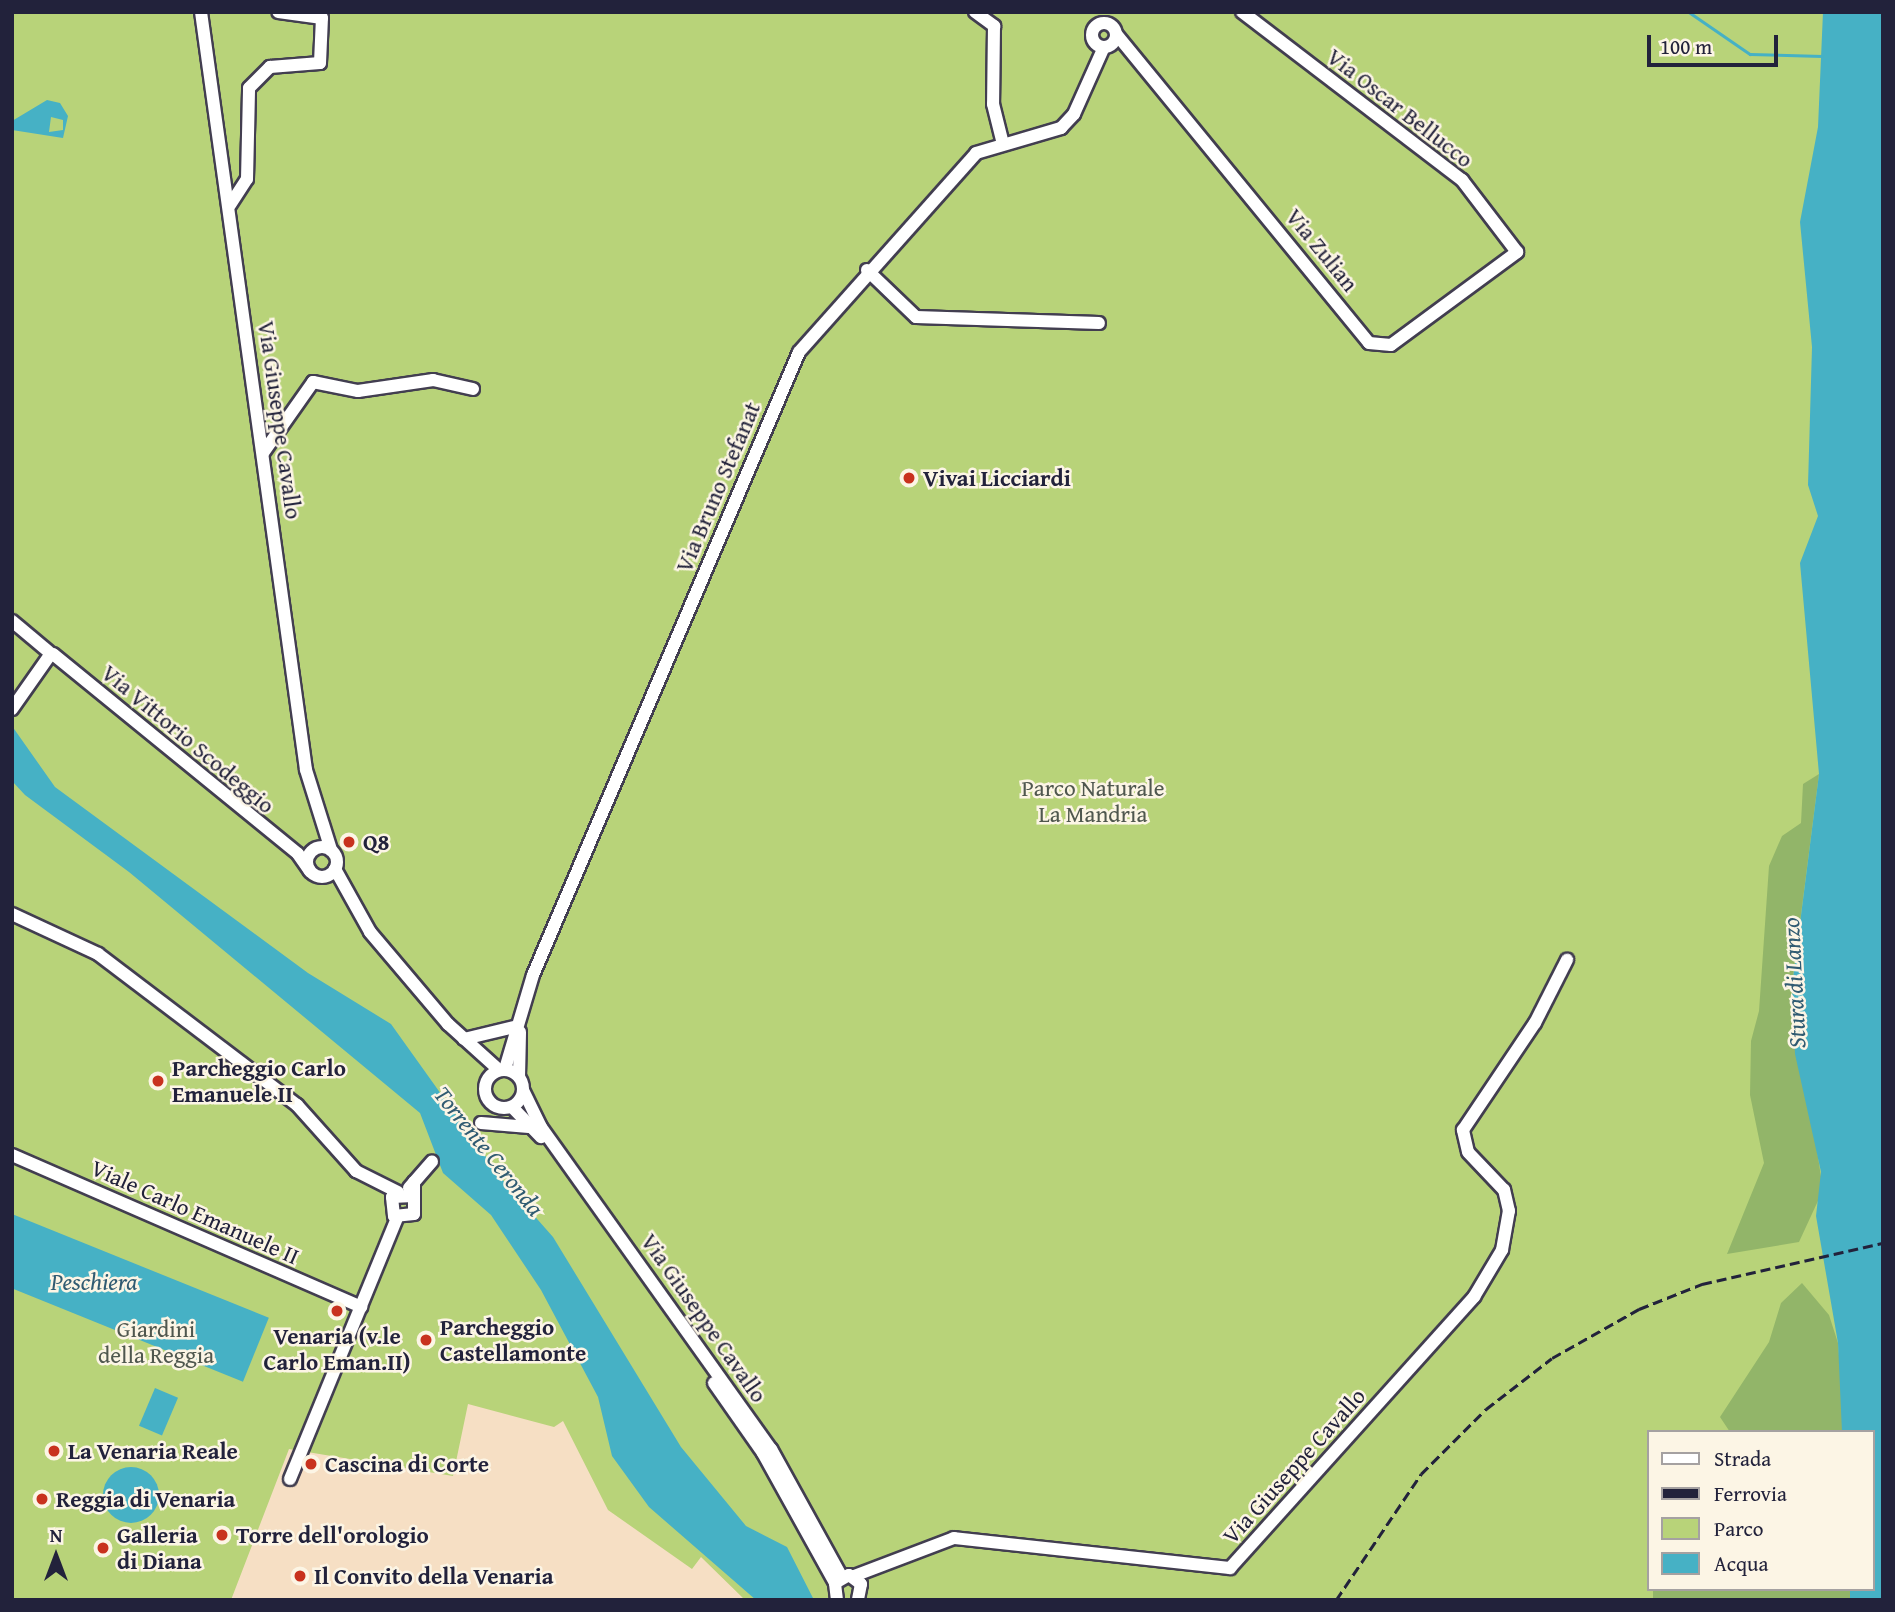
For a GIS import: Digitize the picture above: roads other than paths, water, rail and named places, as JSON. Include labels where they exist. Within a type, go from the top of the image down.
[{"type":"street","name":"Via Giuseppe Cavallo","points":[[201,12],[230,205],[306,770],[320,832],[314,851]]},
{"type":"street","points":[[230,205],[247,179],[249,88],[270,67],[320,63],[322,18],[278,12]]},
{"type":"street","points":[[975,12],[994,26],[993,104],[1003,144]]},
{"type":"street","points":[[1096,12],[1102,20],[1107,43]]},
{"type":"street","name":"Via Oscar Bellucco","points":[[1242,12],[1462,180],[1517,252]]},
{"type":"street","name":"Via Bruno Stefanat","points":[[502,1070],[514,1027],[799,352],[867,271],[976,153],[1061,128],[1084,90],[1107,43],[1102,20]]},
{"type":"street","name":"Via Zulian","points":[[1107,43],[1128,47],[1369,342],[1391,345],[1517,252]]},
{"type":"street","points":[[867,271],[916,317],[1099,323]]},
{"type":"street","points":[[263,453],[313,382],[358,391],[433,380],[473,389]]},
{"type":"street","name":"Via Vittorio Scodeggio","points":[[12,621],[51,654],[314,851]]},
{"type":"street","points":[[12,709],[51,654]]},
{"type":"street","points":[[314,851],[310,871],[330,873]]},
{"type":"street","points":[[314,851],[345,890],[370,932],[448,1024],[501,1106]]},
{"type":"street","points":[[12,914],[123,973],[297,1105],[373,1182],[397,1218]]},
{"type":"street","name":"Via Giuseppe Cavallo","points":[[848,1580],[896,1556],[954,1538],[1230,1568],[1474,1297],[1502,1250],[1509,1211],[1504,1190],[1468,1152],[1463,1130],[1535,1023],[1567,960]]},
{"type":"street","name":"Via Bruno Stefanat","points":[[519,1077],[522,1010]]},
{"type":"street","points":[[448,1024],[502,1070],[519,1077]]},
{"type":"street","points":[[464,1039],[514,1027]]},
{"type":"street","points":[[486,1080],[502,1070]]},
{"type":"street","name":"Via Giuseppe Cavallo","points":[[519,1077],[541,1127],[771,1449],[848,1580]]},
{"type":"street","points":[[523,1090],[479,1125],[518,1122],[536,1130]]},
{"type":"street","name":"Via Giuseppe Cavallo","points":[[501,1106],[536,1130],[763,1453],[848,1580]]},
{"type":"street","name":"Viale Carlo Emanuele II","points":[[12,1155],[361,1307]]},
{"type":"street","points":[[389,1203],[408,1190],[432,1162]]},
{"type":"street","points":[[373,1182],[408,1190]]},
{"type":"street","points":[[397,1218],[414,1214],[408,1190]]},
{"type":"street","points":[[290,1479],[397,1218]]},
{"type":"street","points":[[848,1580],[859,1599]]},
{"type":"street","points":[[837,1600],[848,1580]]},
{"type":"water","name":"Stura di Lanzo","points":[[1823,12],[1883,12],[1883,1600],[1850,1600],[1850,1591],[1874,1591],[1874,1430],[1842,1430],[1838,1343],[1816,1216],[1821,1172],[1795,1054],[1792,986],[1819,774],[1800,563],[1818,516],[1808,485],[1812,347],[1800,222],[1818,127]]},
{"type":"water","points":[[47,100],[60,103],[68,116],[63,138],[12,130],[12,121]],"holes":[[[51,117],[63,120],[63,130],[49,132]]]},
{"type":"water","points":[[12,726],[55,787],[308,973],[391,1024],[501,1178],[553,1237],[681,1447],[746,1526],[787,1547],[814,1600],[756,1600],[649,1507],[612,1456],[598,1397],[541,1290],[491,1215],[443,1173],[420,1113],[129,872],[25,795],[12,781]]},
{"type":"water","name":"Peschiera","points":[[12,1214],[269,1318],[243,1382],[12,1288]]},
{"type":"water","points":[[155,1388],[178,1398],[162,1436],[139,1426]]},
{"type":"water","points":[[131,1467],[146,1472],[154,1480],[159,1495],[154,1510],[146,1518],[131,1523],[116,1518],[108,1510],[103,1495],[108,1480],[116,1472]]},
{"type":"waterway","points":[[1689,12],[1750,54],[1822,56]]},
{"type":"railway","points":[[1336,1600],[1421,1474],[1486,1409],[1552,1358],[1639,1309],[1702,1284],[1883,1243]]},
{"type":"place","name":"Vivai Licciardi","points":[[909,478]]},
{"type":"place","name":"Q8","points":[[349,842]]},
{"type":"place","name":"Parcheggio Carlo Emanuele II","points":[[158,1081]]},
{"type":"place","name":"Venaria (v.le Carlo Eman.II)","points":[[337,1311]]},
{"type":"place","name":"Parcheggio Castellamonte","points":[[426,1340]]},
{"type":"place","name":"La Venaria Reale","points":[[54,1451]]},
{"type":"place","name":"Cascina di Corte","points":[[311,1464]]},
{"type":"place","name":"Reggia di Venaria","points":[[42,1499]]},
{"type":"place","name":"Torre dell'orologio","points":[[222,1535]]},
{"type":"place","name":"Galleria di Diana","points":[[103,1548]]},
{"type":"place","name":"Il Convito della Venaria","points":[[300,1576]]},
{"type":"park label","name":"Parco Naturale La Mandria","points":[[1093,801]]},
{"type":"park label","name":"Giardini della Reggia","points":[[156,1342]]},
{"type":"water label","name":"Torrente Ceronda","points":[[489,1151]]}]
